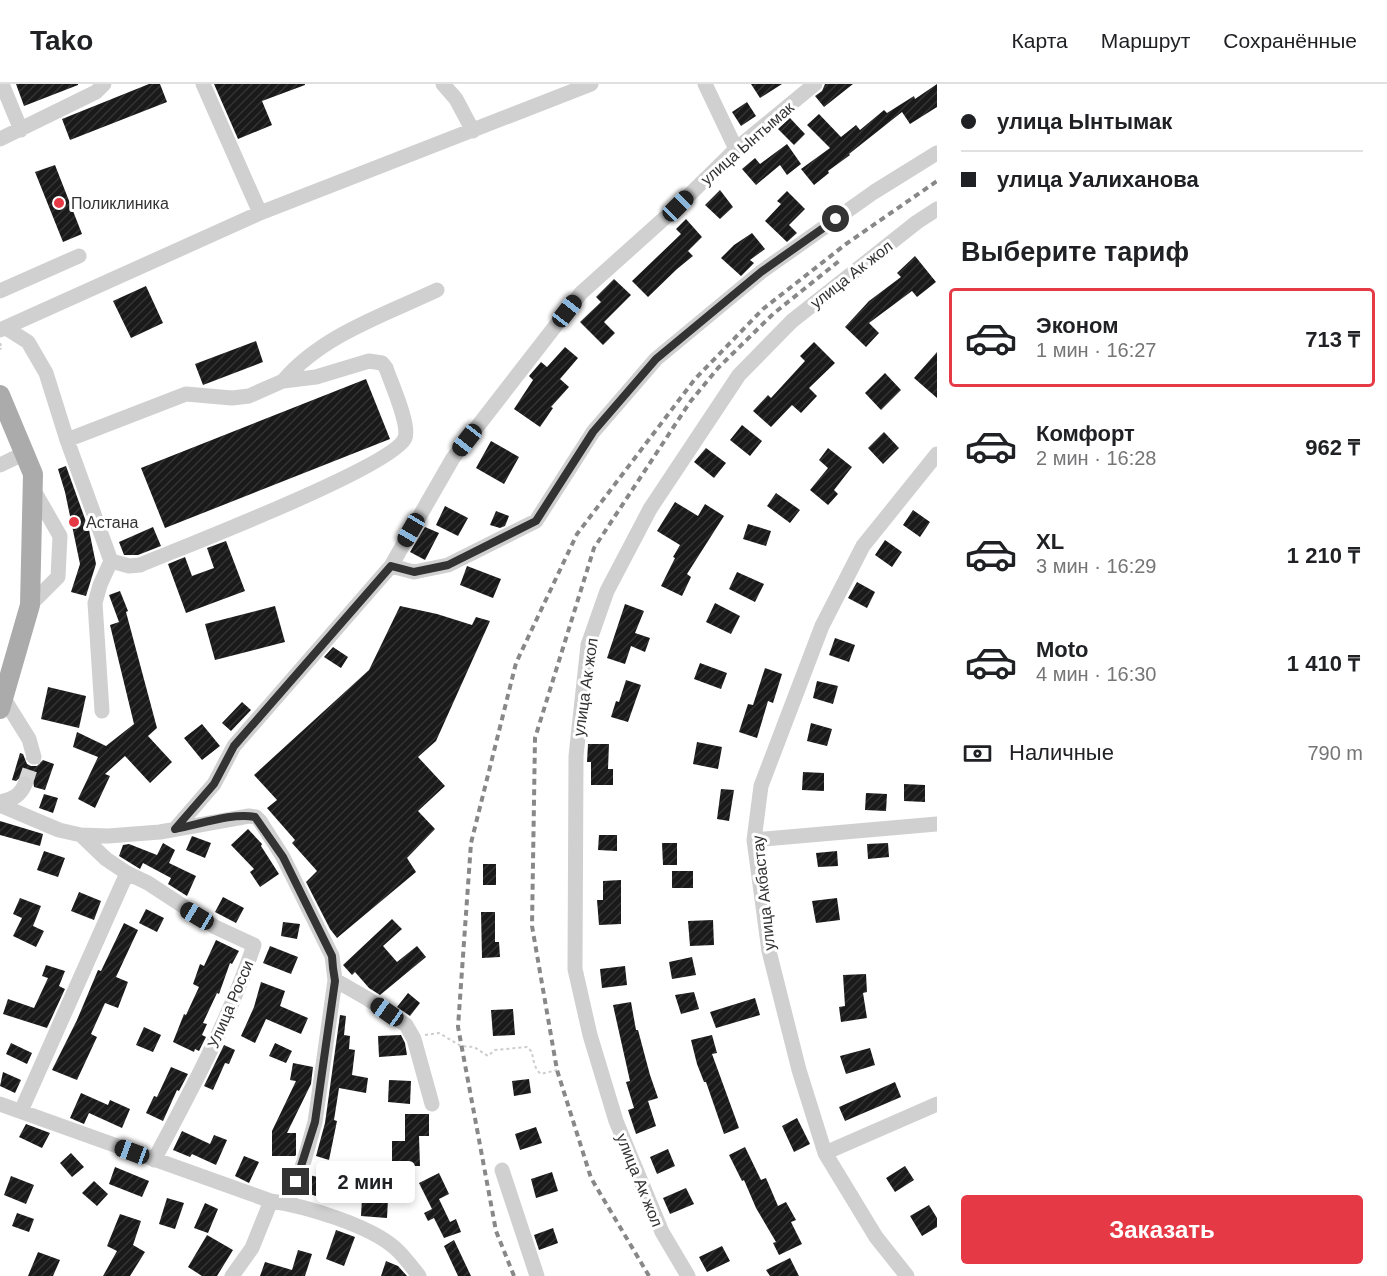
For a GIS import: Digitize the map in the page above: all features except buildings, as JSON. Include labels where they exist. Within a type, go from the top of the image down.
[{"type":"main road","points":[[0,395],[33,474],[30,605],[5,674],[2,704]]},
{"type":"street","points":[[2,84],[21,130]]},
{"type":"street","points":[[0,139],[96,92],[104,84]]},
{"type":"street","points":[[203,84],[260,213]]},
{"type":"street","points":[[443,84],[456,99],[473,131]]},
{"type":"street","points":[[705,84],[736,149]]},
{"type":"street","name":"улица Ынтымак","points":[[175,829],[214,784],[234,746],[391,566],[453,459],[581,293],[678,206],[736,149],[815,84]]},
{"type":"street","points":[[2,334],[260,213],[473,131],[581,86]]},
{"type":"street","points":[[391,566],[414,572],[448,565],[536,521],[593,432],[656,359],[761,272],[874,192],[937,153]]},
{"type":"street","name":"улица Ак жол","points":[[688,1276],[662,1232],[616,1121],[590,1035],[575,969],[576,756],[588,645],[607,591],[650,509],[739,375],[792,321],[916,222],[937,209]]},
{"type":"street","points":[[0,291],[79,256]]},
{"type":"street","points":[[283,381],[294,367],[322,346],[356,327],[438,290]]},
{"type":"street","points":[[2,334],[28,342],[46,373],[67,440],[111,561],[95,603],[102,711]]},
{"type":"street","points":[[67,440],[186,394],[232,398],[249,396],[283,381],[316,377],[369,361],[382,363],[386,368],[406,427],[405,438],[400,446],[382,459],[342,480],[140,565],[129,566],[111,561]]},
{"type":"street","points":[[0,464],[25,453]]},
{"type":"street","name":"улица Акбастау","points":[[907,1276],[876,1237],[825,1153],[799,1070],[768,951],[754,840],[761,786],[822,626],[863,546],[937,454]]},
{"type":"street","points":[[30,605],[58,577],[60,536],[33,489]]},
{"type":"street","points":[[2,704],[29,739],[33,758]]},
{"type":"street","points":[[0,804],[22,793],[25,784]]},
{"type":"street","points":[[0,804],[59,830],[81,835],[135,834],[249,816],[260,821],[283,857],[332,956],[335,981],[315,1122],[288,1204]]},
{"type":"street","points":[[754,840],[937,824]]},
{"type":"street","name":"Улица Росси","points":[[81,835],[106,859],[127,873],[148,883],[215,927],[254,945],[245,972],[200,1074],[154,1160]]},
{"type":"street","points":[[21,1111],[127,873]]},
{"type":"street","points":[[335,981],[368,999],[406,1026],[414,1039],[432,1104]]},
{"type":"street","points":[[0,1104],[271,1201],[366,1228],[396,1248],[419,1276]]},
{"type":"street","points":[[825,1153],[937,1104]]},
{"type":"street","points":[[502,1170],[537,1276]]},
{"type":"street","points":[[232,1276],[252,1248],[271,1201]]},
{"type":"path","points":[[0,349],[2,348],[2,334]]},
{"type":"path","points":[[414,1039],[439,1033],[462,1046],[474,1047],[488,1056],[495,1050],[527,1047],[532,1052],[539,1073],[557,1070]]},
{"type":"tunnel","points":[[25,784],[34,757]]},
{"type":"railway","points":[[514,1276],[496,1231],[458,1027],[471,843],[516,663],[577,534],[695,379],[763,309],[846,244],[937,181]]},
{"type":"railway","points":[[649,1276],[591,1178],[557,1070],[532,926],[535,738],[594,548],[690,402],[718,368],[773,314],[839,261]]},
{"type":"place","name":"Поликлиника","points":[[59,203]]},
{"type":"place","name":"Астана","points":[[74,522]]},
{"type":"route","points":[[296,1182],[315,1122],[335,981],[332,956],[283,857],[260,821],[249,816],[235,817],[175,829],[214,784],[234,746],[391,566],[414,572],[448,565],[536,521],[593,432],[656,359],[761,272],[836,219]]}]
